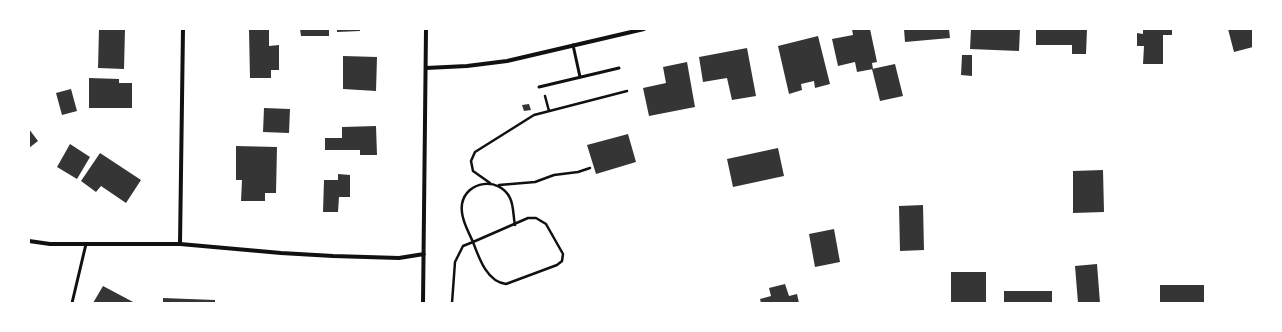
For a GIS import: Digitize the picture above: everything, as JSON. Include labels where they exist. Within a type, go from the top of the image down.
[{"type":"street","points":[[180,244],[183,29]]},
{"type":"street","points":[[423,303],[426,29]]},
{"type":"street","points":[[426,68],[467,66],[508,61],[644,29]]},
{"type":"street","points":[[29,240],[50,244],[180,244],[333,256],[399,258],[424,254]]},
{"type":"lane","points":[[573,46],[580,77]]},
{"type":"lane","points":[[541,87],[618,68]]},
{"type":"lane","points":[[72,303],[86,244]]},
{"type":"path","points":[[541,87],[549,111]]},
{"type":"path","points":[[490,183],[473,171],[471,161],[475,152],[534,115],[627,91]]},
{"type":"path","points":[[452,303],[455,262],[463,246],[473,242],[515,225],[528,218],[536,218],[546,224],[563,254],[562,262],[506,284],[494,280],[480,262],[473,242],[462,213],[462,205],[468,191],[475,186],[482,184],[490,183],[498,185],[534,182],[554,175],[578,172],[590,168]]},
{"type":"path","points":[[498,185],[510,196],[515,225]]},
{"type":"building","points":[[99,29],[125,29],[124,69],[98,68]]},
{"type":"building","points":[[269,29],[269,46],[279,45],[279,70],[271,70],[271,78],[250,78],[249,30]]},
{"type":"building","points":[[300,29],[329,29],[329,36],[301,36]]},
{"type":"building","points":[[337,29],[360,29],[360,31],[337,32]]},
{"type":"building","points":[[852,29],[870,29],[877,62],[872,63],[873,69],[857,72],[855,62],[838,66],[832,39],[853,35]]},
{"type":"building","points":[[904,29],[949,29],[950,38],[905,42]]},
{"type":"building","points":[[971,29],[1020,29],[1019,51],[970,49]]},
{"type":"building","points":[[1036,29],[1087,29],[1086,54],[1072,54],[1072,45],[1036,45]]},
{"type":"building","points":[[1143,29],[1172,29],[1172,35],[1163,35],[1163,64],[1143,64],[1144,46],[1137,46],[1137,33],[1143,34]]},
{"type":"building","points":[[1228,29],[1253,29],[1253,47],[1234,52]]},
{"type":"building","points":[[818,36],[830,84],[815,88],[814,81],[801,84],[802,90],[789,94],[778,46]]},
{"type":"building","points":[[747,48],[756,96],[732,100],[727,78],[703,82],[699,57]]},
{"type":"building","points":[[962,55],[972,55],[972,76],[961,75]]},
{"type":"building","points":[[343,56],[377,57],[376,91],[343,89]]},
{"type":"building","points":[[687,62],[695,107],[649,116],[643,88],[666,83],[663,67]]},
{"type":"building","points":[[895,64],[903,96],[880,101],[872,69]]},
{"type":"building","points":[[89,78],[119,79],[119,83],[132,83],[132,108],[89,108]]},
{"type":"building","points":[[71,89],[77,111],[62,115],[56,93]]},
{"type":"building","points":[[529,104],[531,110],[524,111],[522,105]]},
{"type":"building","points":[[264,108],[290,109],[289,133],[263,132]]},
{"type":"building","points":[[376,126],[377,155],[360,155],[360,150],[325,150],[325,138],[342,138],[342,127]]},
{"type":"building","points":[[29,129],[38,141],[29,148]]},
{"type":"building","points":[[628,134],[636,162],[596,174],[587,145]]},
{"type":"building","points":[[70,144],[90,157],[77,179],[57,167]]},
{"type":"building","points":[[236,146],[277,147],[276,193],[265,193],[265,201],[241,201],[242,180],[236,180]]},
{"type":"building","points":[[778,148],[784,176],[733,187],[727,159]]},
{"type":"building","points":[[100,153],[141,180],[126,203],[101,186],[96,192],[81,181]]},
{"type":"building","points":[[1103,170],[1104,212],[1073,213],[1073,171]]},
{"type":"building","points":[[338,174],[350,175],[350,197],[339,197],[338,212],[323,212],[324,180],[338,180]]},
{"type":"building","points":[[923,205],[924,250],[900,251],[899,206]]},
{"type":"building","points":[[834,229],[840,262],[815,267],[809,234]]},
{"type":"building","points":[[1097,264],[1100,303],[1078,303],[1075,266]]},
{"type":"building","points":[[951,272],[986,272],[986,303],[951,303]]},
{"type":"building","points":[[785,284],[789,296],[797,294],[799,303],[761,303],[760,299],[771,296],[769,288]]},
{"type":"building","points":[[1160,285],[1204,285],[1204,303],[1160,303]]},
{"type":"building","points":[[103,286],[135,303],[93,303]]},
{"type":"building","points":[[1004,291],[1052,291],[1052,303],[1004,303]]},
{"type":"building","points":[[163,298],[215,300],[215,303],[163,303]]}]
